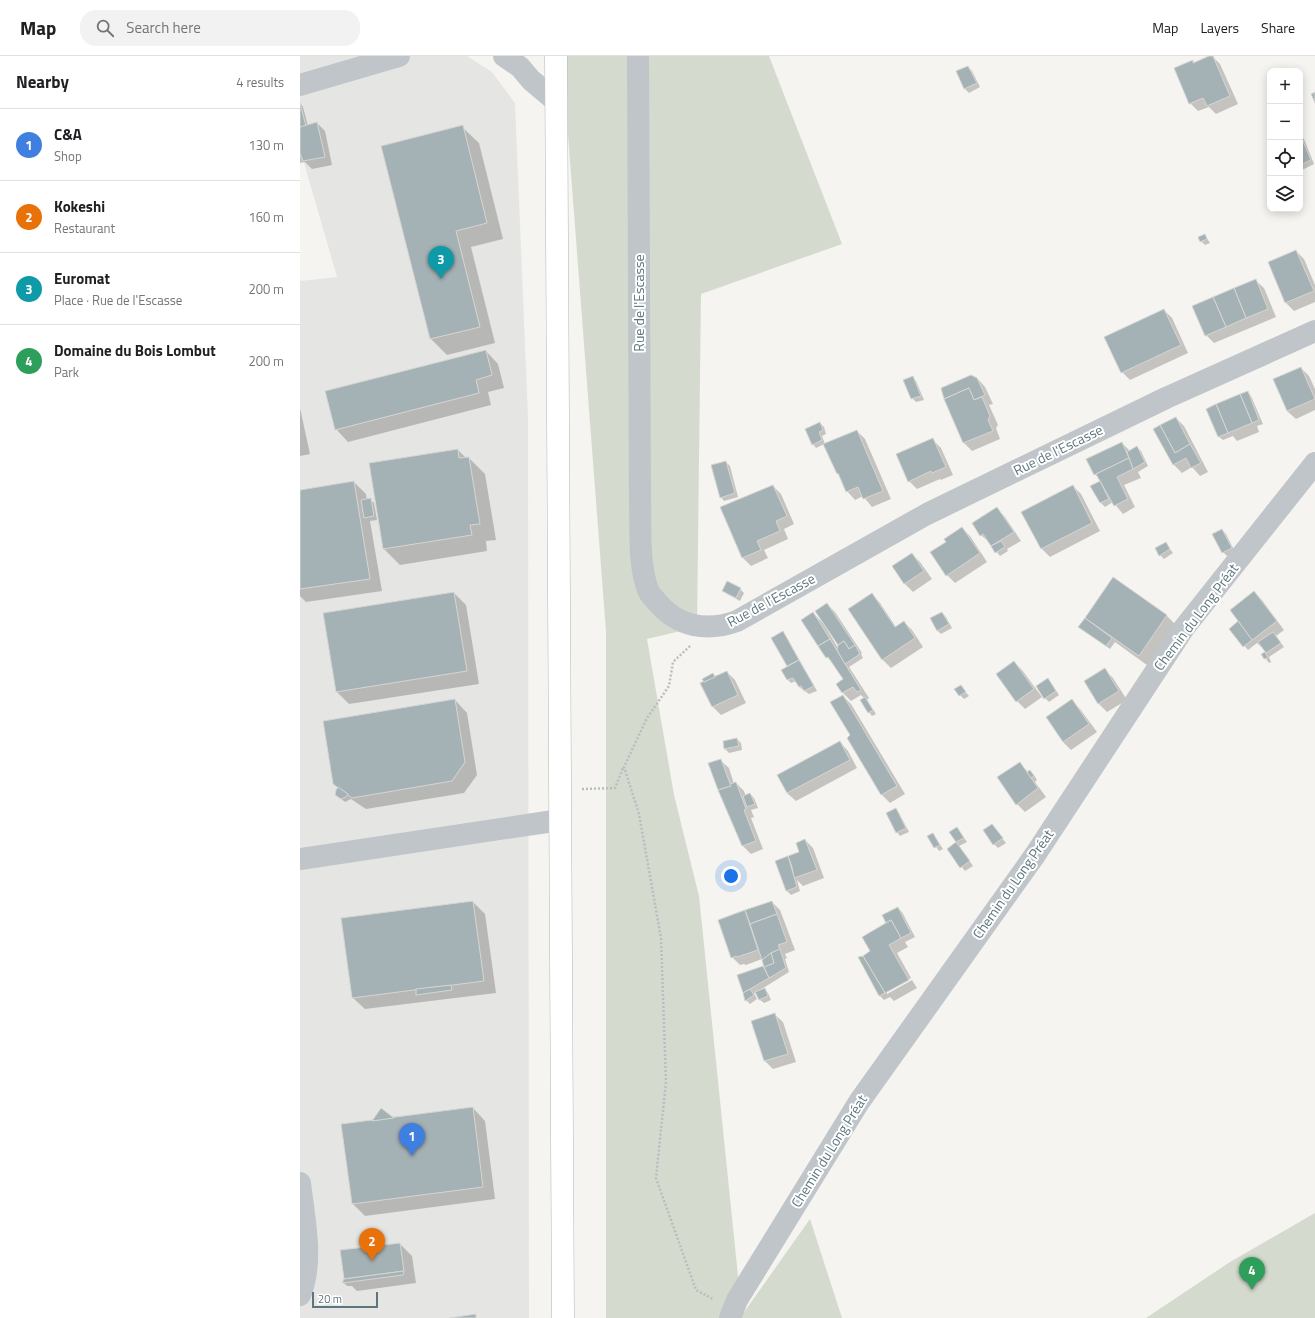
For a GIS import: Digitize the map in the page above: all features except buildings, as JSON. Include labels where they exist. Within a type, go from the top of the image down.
[{"type":"main road","points":[[556,56],[563,1318]]},
{"type":"street","points":[[300,85],[399,56]]},
{"type":"street","points":[[504,56],[520,67],[531,80],[557,102]]},
{"type":"street","name":"Rue de l'Escasse","points":[[638,56],[640,502],[642,569],[648,591],[660,606],[671,616],[685,623],[697,627],[712,627],[724,626],[737,621],[927,514],[1166,398],[1315,331]]},
{"type":"street","name":"Chemin du Long Préat","points":[[731,1314],[737,1300],[859,1102],[1035,854],[1184,628],[1315,463]]},
{"type":"street","points":[[300,860],[560,820]]},
{"type":"street","points":[[300,1183],[307,1245],[306,1274],[300,1295]]},
{"type":"path","points":[[560,789],[615,788],[647,718],[669,686],[673,662],[712,627]]},
{"type":"path","points":[[624,767],[638,814],[661,938],[666,1082],[656,1178],[696,1290],[731,1314]]},
{"type":"shaded area","points":[[300,56],[467,56],[492,72],[515,103],[528,418],[529,1318],[300,1318],[300,281],[337,277],[300,149]]},
{"type":"shaded area","points":[[562,56],[769,56],[842,244],[701,294],[697,627],[647,639],[674,795],[699,896],[742,1315],[810,1219],[842,1318],[606,1318],[606,632]]},
{"type":"shaded area","points":[[1315,1213],[1315,1318],[1146,1318],[1230,1262]]},
{"type":"place","name":"Euromat","points":[[441,279]]},
{"type":"place","name":"C&A","points":[[412,1156]]},
{"type":"place","name":"Kokeshi","points":[[372,1261]]},
{"type":"place","name":"Domaine du Bois Lombut","points":[[1252,1290]]}]
